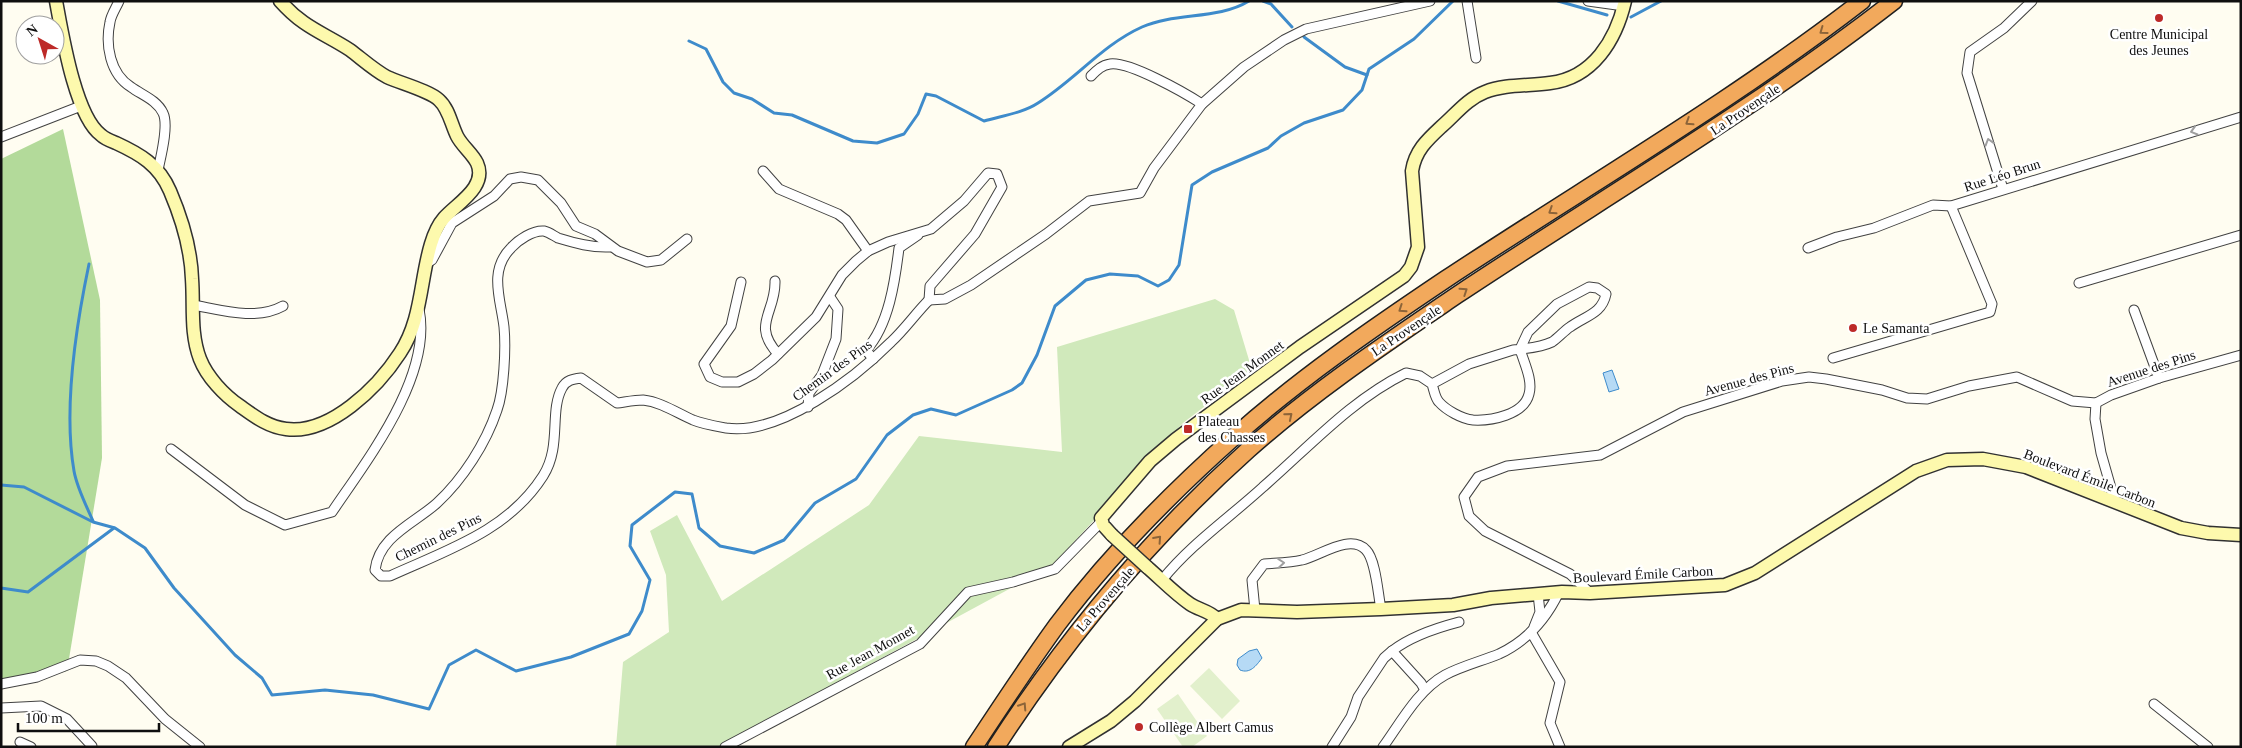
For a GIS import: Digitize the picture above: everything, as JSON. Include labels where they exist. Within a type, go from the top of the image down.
[{"type":"highway","name":"La Provençale","points":[[974,747],[1058,624],[1103,570],[1165,503],[1242,430],[1363,335],[1747,84],[1862,1]]},
{"type":"highway","name":"La Provençale","points":[[996,747],[1074,634],[1180,515],[1248,449],[1311,398],[1373,352],[1758,101],[1834,48],[1894,1]]},
{"type":"street","points":[[56,1],[81,106],[89,121],[100,135],[147,159],[158,170],[172,196],[190,254],[195,345],[206,372],[233,402],[256,418],[286,429],[316,425],[333,418],[366,394],[401,352],[419,309],[426,264],[434,232],[452,210],[471,192],[477,181],[478,165],[458,138],[447,112],[438,98],[382,74],[348,49],[305,26],[280,1]]},
{"type":"street","points":[[119,1],[110,22],[109,52],[117,74],[129,86],[153,100],[164,114],[164,136],[158,170]]},
{"type":"street","points":[[741,282],[730,326],[704,364],[710,377],[722,382],[738,382],[754,374],[778,354],[816,317],[842,275],[868,251],[888,242],[932,229],[964,201],[988,173],[997,174],[1002,187],[975,234],[930,286],[929,300],[945,298],[971,285],[1046,234],[1089,201],[1140,193],[1154,168],[1202,104],[1244,67],[1296,33],[1430,1]]},
{"type":"street","points":[[1467,1],[1476,58]]},
{"type":"street","points":[[1588,1],[1625,4]]},
{"type":"street","points":[[2002,189],[1967,73],[1970,52],[2004,28],[2032,1]]},
{"type":"street","name":"Rue Jean Monnet","points":[[726,747],[920,644],[968,592],[1012,582],[1055,569],[1101,522],[1103,514],[1143,468],[1176,439],[1300,347],[1404,276],[1411,267],[1418,247],[1412,170],[1414,159],[1428,138],[1466,103],[1487,91],[1552,83],[1569,78],[1583,70],[1596,61],[1609,44],[1625,4]]},
{"type":"street","points":[[1091,76],[1100,68],[1112,63],[1149,75],[1175,87],[1202,104]]},
{"type":"street","points":[[1,137],[81,106]]},
{"type":"street","name":"Rue Léo Brun","points":[[1833,358],[1990,312],[1992,304],[1951,206],[2241,117]]},
{"type":"street","points":[[763,171],[779,189],[838,214],[846,220],[868,251]]},
{"type":"street","points":[[426,264],[432,260],[452,223],[494,196],[510,179],[521,177],[538,180],[561,203],[576,226],[595,234],[610,246],[648,262],[661,260],[687,238]]},
{"type":"street","points":[[1808,248],[1837,237],[1874,228],[1933,205],[1951,206]]},
{"type":"street","name":"Chemin des Pins","points":[[610,246],[586,245],[544,232],[519,240],[505,255],[501,261],[497,283],[505,343],[503,378],[497,409],[474,455],[455,482],[438,502],[404,527],[384,547],[376,559],[375,570],[381,576],[390,576],[470,540],[514,510],[536,487],[549,466],[553,455],[559,396],[562,387],[572,379],[581,378],[617,403],[642,400],[656,403],[695,421],[730,428],[767,424],[808,406],[873,359],[900,334],[929,300]]},
{"type":"street","points":[[873,359],[866,350],[875,340],[892,294],[899,248],[922,232]]},
{"type":"street","points":[[2079,283],[2241,235]]},
{"type":"street","points":[[775,281],[764,334],[768,344],[778,354]]},
{"type":"street","points":[[1162,580],[1212,528],[1243,506],[1362,399],[1385,383],[1406,373],[1420,376],[1432,384],[1437,400],[1448,410],[1471,420],[1494,419],[1512,412],[1529,396],[1531,383],[1520,349],[1528,332],[1557,304],[1589,286],[1597,288],[1606,294],[1604,304],[1593,315],[1571,326],[1551,342],[1520,349],[1469,364],[1432,384]]},
{"type":"street","points":[[808,406],[809,393],[822,375],[836,339],[838,309],[830,297]]},
{"type":"street","points":[[193,305],[259,314],[272,312],[283,306]]},
{"type":"street","points":[[171,449],[245,505],[285,525],[332,512],[392,422],[418,355],[422,320],[419,309]]},
{"type":"street","points":[[2134,310],[2159,378]]},
{"type":"street","name":"Avenue des Pins","points":[[1590,593],[1570,574],[1486,531],[1469,516],[1464,497],[1478,477],[1507,466],[1600,454],[1683,412],[1782,381],[1809,377],[1882,390],[1907,398],[1927,400],[1969,386],[2017,377],[2072,401],[2096,403],[2111,395],[2159,378],[2241,355]]},
{"type":"street","points":[[2096,403],[2095,419],[2115,502]]},
{"type":"street","name":"Boulevard Émile Carbon","points":[[1218,619],[1231,612],[1255,610],[1297,612],[1381,609],[1453,604],[1559,592],[1590,593],[1724,585],[1755,573],[1916,472],[1948,460],[1983,459],[2026,467],[2181,528],[2208,533],[2241,535]]},
{"type":"street","points":[[1069,747],[1110,721],[1135,701],[1218,619],[1213,614],[1190,604],[1112,535],[1101,522]]},
{"type":"street","points":[[1255,610],[1252,580],[1264,564],[1301,561],[1342,544],[1357,545],[1366,549],[1372,558],[1381,609]]},
{"type":"street","points":[[1383,747],[1425,690],[1446,675],[1501,653],[1532,632],[1549,613],[1559,592]]},
{"type":"street","points":[[1532,632],[1540,612],[1538,594]]},
{"type":"street","points":[[1332,747],[1351,717],[1358,696],[1384,658],[1402,643],[1459,622]]},
{"type":"street","points":[[1532,632],[1560,682],[1550,723],[1560,747]]},
{"type":"street","points":[[1392,651],[1425,690]]},
{"type":"street","points":[[1,684],[37,677],[80,660],[96,661],[108,666],[126,678],[165,719],[200,747]]},
{"type":"street","points":[[2154,704],[2208,747]]},
{"type":"street","points":[[1,708],[41,706],[67,719],[92,746]]},
{"type":"street","points":[[20,742],[31,747]]},
{"type":"green space","points":[[63,129],[100,300],[102,458],[67,671],[1,689],[1,159]]},
{"type":"green space","points":[[1215,299],[1234,310],[1252,370],[1183,423],[1052,566],[717,747],[616,747],[623,662],[669,632],[666,575],[650,531],[677,515],[722,601],[869,505],[919,436],[1062,452],[1057,347]]},
{"type":"green space","points":[[1209,668],[1240,701],[1222,719],[1190,686]]},
{"type":"green space","points":[[1178,694],[1207,736],[1192,747],[1183,747],[1157,709]]},
{"type":"water","points":[[1612,370],[1619,389],[1609,392],[1603,373]]},
{"type":"water","points":[[1257,649],[1262,658],[1260,661],[1250,670],[1240,670],[1237,665],[1238,659],[1249,651]]},
{"type":"waterway","points":[[689,41],[706,49],[723,82],[734,93],[752,99],[774,113],[792,115],[853,141],[877,143],[904,134],[918,114],[926,94],[936,96],[984,121],[1012,114],[1038,103],[1114,43],[1142,27],[1169,19],[1224,11],[1249,1]]},
{"type":"waterway","points":[[1263,1],[1271,4],[1292,27]]},
{"type":"waterway","points":[[1,485],[24,487],[93,522],[115,528],[145,548],[174,588],[235,655],[262,678],[272,695],[325,690],[373,695],[429,709],[449,665],[476,650],[516,671],[571,657],[629,634],[642,611],[650,580],[630,546],[632,525],[675,492],[692,494],[699,528],[720,546],[754,553],[784,540],[815,503],[856,479],[887,435],[913,415],[931,409],[956,415],[1012,390],[1022,383],[1037,355],[1055,306],[1086,280],[1110,274],[1138,276],[1158,286],[1169,280],[1179,265],[1192,185],[1212,172],[1268,148],[1281,136],[1304,123],[1343,110],[1362,90],[1369,69],[1414,39],[1453,1]]},
{"type":"waterway","points":[[1558,1],[1607,15]]},
{"type":"waterway","points":[[1631,17],[1661,1]]},
{"type":"waterway","points":[[1304,37],[1345,67],[1367,75]]},
{"type":"waterway","points":[[89,264],[72,367],[70,421],[75,477],[93,521]]},
{"type":"waterway","points":[[1,588],[28,592],[114,528]]},
{"type":"place","name":"Centre Municipal des Jeunes","points":[[2159,18]]},
{"type":"place","name":"Le Samanta","points":[[1853,328]]},
{"type":"place","name":"Plateau des Chasses","points":[[1188,429]]},
{"type":"place","name":"Collège Albert Camus","points":[[1139,727]]}]
